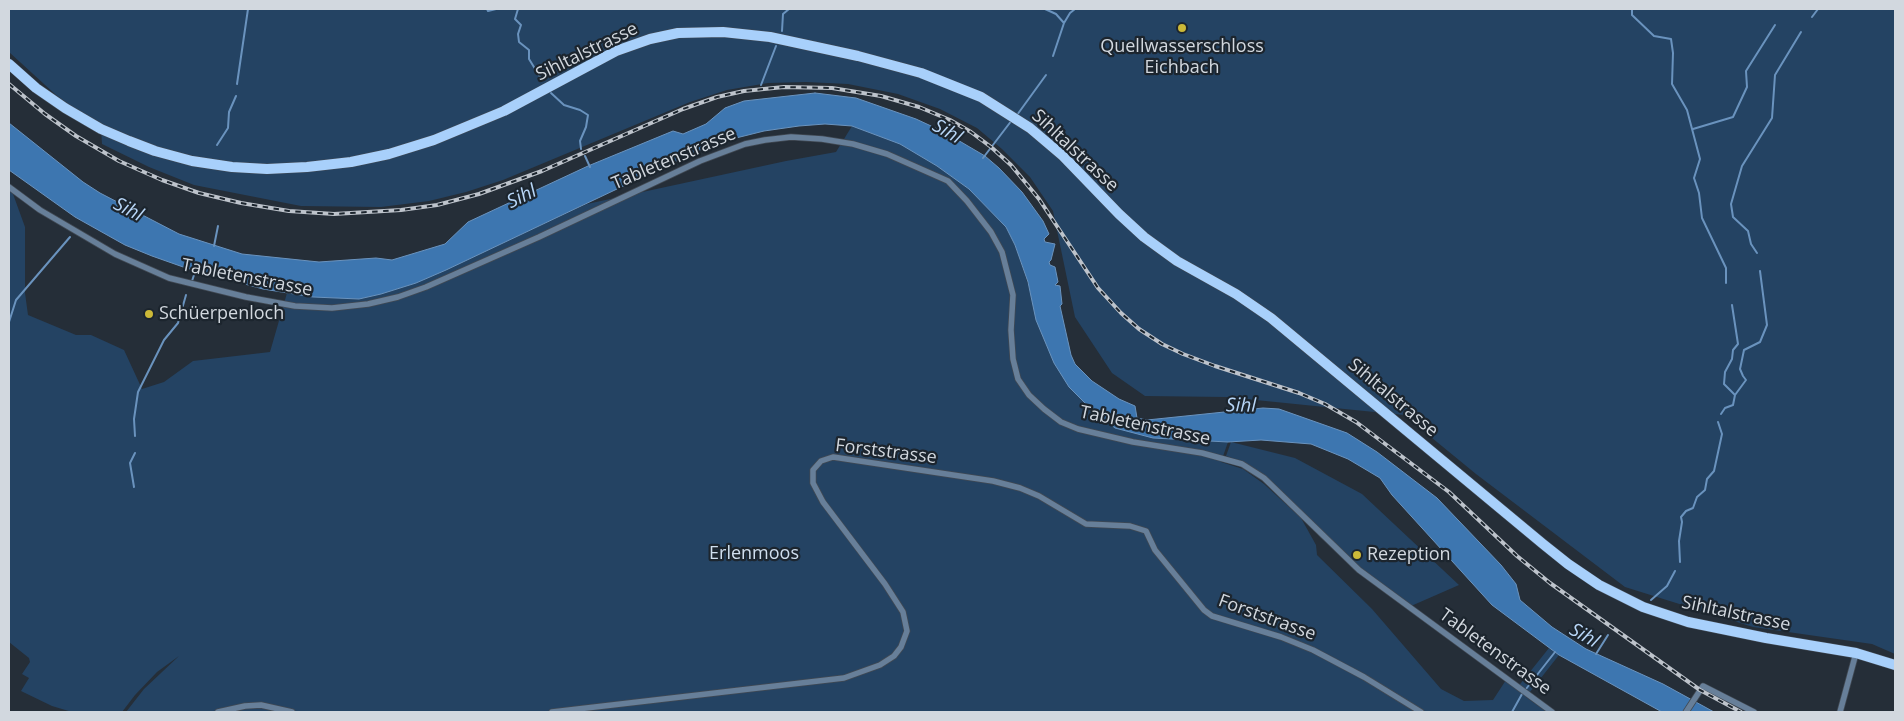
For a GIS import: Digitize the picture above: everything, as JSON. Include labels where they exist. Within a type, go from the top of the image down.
[{"type":"main road","name":"Sihltalstrasse","points":[[9,64],[36,88],[65,108],[96,126],[128,141],[192,161],[259,169],[332,165],[417,146],[488,118],[623,49],[657,37],[685,32],[723,32],[754,35],[858,56],[932,77],[969,92],[994,105],[1035,132],[1063,156],[1144,237],[1177,261],[1236,294],[1271,318],[1543,544],[1589,579],[1618,596],[1643,607],[1688,622],[1856,652],[1895,665]]},
{"type":"street","name":"Tabletenstrasse","points":[[9,187],[40,210],[115,254],[169,278],[246,297],[295,306],[332,308],[377,302],[426,287],[700,161],[746,144],[791,137],[822,139],[854,144],[887,154],[948,181],[967,201],[991,232],[1002,252],[1014,295],[1012,359],[1018,379],[1029,395],[1044,410],[1061,422],[1078,429],[1133,442],[1202,453],[1242,464],[1264,478],[1359,570],[1552,712]]},
{"type":"street","name":"Forststrasse","points":[[552,712],[844,678],[880,665],[894,656],[901,647],[907,631],[903,612],[886,584],[823,502],[813,483],[813,470],[821,461],[833,457],[993,481],[1020,488],[1039,496],[1086,524],[1130,526],[1146,531],[1155,550],[1204,610],[1212,616],[1281,637],[1313,650],[1364,677],[1421,712]]},
{"type":"street","points":[[1840,712],[1856,652]]},
{"type":"street","points":[[1686,712],[1703,686],[1754,712]]},
{"type":"street","points":[[218,712],[245,706],[261,705],[292,712]]},
{"type":"green space","points":[[9,9],[1895,9],[1895,654],[1872,644],[1753,627],[1625,587],[1476,474],[1404,415],[1226,397],[1145,396],[1112,373],[1075,317],[1053,211],[1030,177],[1002,149],[977,128],[940,109],[898,94],[848,84],[806,82],[768,83],[727,90],[690,102],[503,180],[466,192],[429,201],[381,207],[301,206],[194,185],[149,167],[102,144],[101,128],[56,95],[9,52]]},
{"type":"green space","name":"Erlenmoos","points":[[852,126],[900,144],[937,166],[969,189],[1006,227],[1015,245],[1054,363],[1152,438],[1228,442],[1221,462],[1243,469],[1264,484],[1301,518],[1316,545],[1317,555],[1372,609],[1441,689],[1464,701],[1493,700],[1506,680],[1517,688],[1549,648],[1559,655],[1526,697],[1547,712],[126,712],[144,689],[179,656],[157,672],[122,712],[72,712],[52,706],[21,691],[29,678],[22,674],[30,662],[29,658],[9,642],[9,183],[25,227],[25,293],[28,315],[76,335],[91,335],[124,350],[142,389],[164,382],[193,361],[270,352],[287,293],[313,297],[359,299],[381,294],[416,283],[587,204],[836,152]]},
{"type":"green space","points":[[1231,442],[1295,458],[1362,494],[1459,585],[1411,606],[1360,568],[1243,462],[1226,456]]},
{"type":"water","name":"Sihl","points":[[815,93],[856,98],[916,119],[944,132],[985,156],[999,168],[1022,192],[1043,221],[1049,234],[1044,239],[1045,242],[1055,244],[1049,262],[1050,265],[1055,267],[1058,282],[1055,285],[1060,286],[1062,304],[1060,306],[1071,355],[1075,364],[1092,381],[1119,399],[1135,406],[1137,418],[1147,420],[1263,408],[1279,409],[1347,433],[1377,452],[1437,498],[1501,565],[1516,584],[1520,600],[1552,627],[1586,649],[1663,684],[1714,712],[1662,712],[1559,655],[1492,605],[1392,495],[1380,478],[1348,459],[1311,444],[1261,440],[1228,442],[1153,438],[1115,428],[1069,387],[1054,363],[1036,320],[1028,282],[1015,245],[1006,227],[969,189],[937,166],[900,144],[852,126],[825,124],[799,126],[764,131],[716,143],[446,270],[416,283],[359,299],[313,297],[263,289],[186,268],[152,256],[125,245],[75,217],[9,170],[9,123],[83,182],[100,193],[179,234],[242,254],[319,262],[376,258],[392,260],[445,244],[468,222],[588,166],[673,131],[683,134],[706,124],[725,108],[744,101]]},
{"type":"waterway","points":[[237,84],[248,9]]},
{"type":"waterway","points":[[487,9],[488,11],[496,9]]},
{"type":"waterway","points":[[518,9],[515,19],[521,25],[518,34],[519,42],[529,50],[529,59],[542,80]]},
{"type":"waterway","points":[[782,31],[783,14],[789,9]]},
{"type":"waterway","points":[[1045,9],[1056,14],[1064,23]]},
{"type":"waterway","points":[[1053,56],[1064,23],[1075,9]]},
{"type":"waterway","points":[[1632,9],[1632,15],[1654,36],[1671,39],[1673,53],[1672,84],[1687,110],[1700,159],[1694,178],[1699,193],[1702,218],[1726,268],[1726,283]]},
{"type":"waterway","points":[[1812,17],[1818,9]]},
{"type":"waterway","points":[[1693,129],[1733,117],[1747,87],[1746,71],[1775,25]]},
{"type":"waterway","points":[[1757,253],[1751,244],[1748,231],[1733,217],[1731,204],[1742,166],[1772,118],[1775,75],[1801,32]]},
{"type":"waterway","points":[[761,85],[776,46]]},
{"type":"waterway","points":[[1017,115],[1046,75]]},
{"type":"waterway","points":[[551,93],[564,105],[580,110],[588,115],[586,127],[580,141],[581,149]]},
{"type":"waterway","points":[[217,145],[228,128],[229,112],[236,96]]},
{"type":"waterway","points":[[983,158],[1012,120]]},
{"type":"waterway","points":[[585,156],[590,167]]},
{"type":"waterway","points":[[214,246],[218,226]]},
{"type":"waterway","points":[[9,322],[16,300],[70,237]]},
{"type":"waterway","points":[[192,281],[196,269]]},
{"type":"waterway","points":[[1735,395],[1746,380],[1740,369],[1744,350],[1760,342],[1767,325],[1760,271]]},
{"type":"waterway","points":[[135,436],[134,419],[138,392],[164,340],[178,323],[186,295]]},
{"type":"waterway","points":[[1721,414],[1725,408],[1733,405],[1735,395],[1724,384],[1725,372],[1732,359],[1733,350],[1738,344],[1732,305]]},
{"type":"waterway","points":[[1680,562],[1681,517],[1686,511],[1693,508],[1697,497],[1705,490],[1707,479],[1714,471],[1722,434],[1718,422]]},
{"type":"waterway","points":[[134,487],[130,463],[135,453]]},
{"type":"waterway","points":[[1651,600],[1667,586],[1675,571]]},
{"type":"waterway","name":"Sihl","points":[[1596,654],[1608,635]]},
{"type":"waterway","points":[[1526,689],[1555,652]]},
{"type":"waterway","points":[[1512,712],[1522,694]]},
{"type":"railway","points":[[9,84],[45,114],[76,136],[119,161],[162,180],[199,193],[241,203],[289,211],[334,214],[401,210],[437,205],[479,194],[542,171],[683,109],[717,97],[744,91],[784,87],[832,88],[881,96],[919,107],[950,120],[971,132],[1011,165],[1039,199],[1098,288],[1139,329],[1162,344],[1183,354],[1299,393],[1325,404],[1356,422],[1449,492],[1517,556],[1550,583],[1700,690],[1741,712]]},
{"type":"place","name":"Quellwasserschloss Eichbach","points":[[1182,28]]},
{"type":"place","name":"Schüerpenloch","points":[[149,314]]},
{"type":"place","name":"Rezeption","points":[[1357,555]]}]
